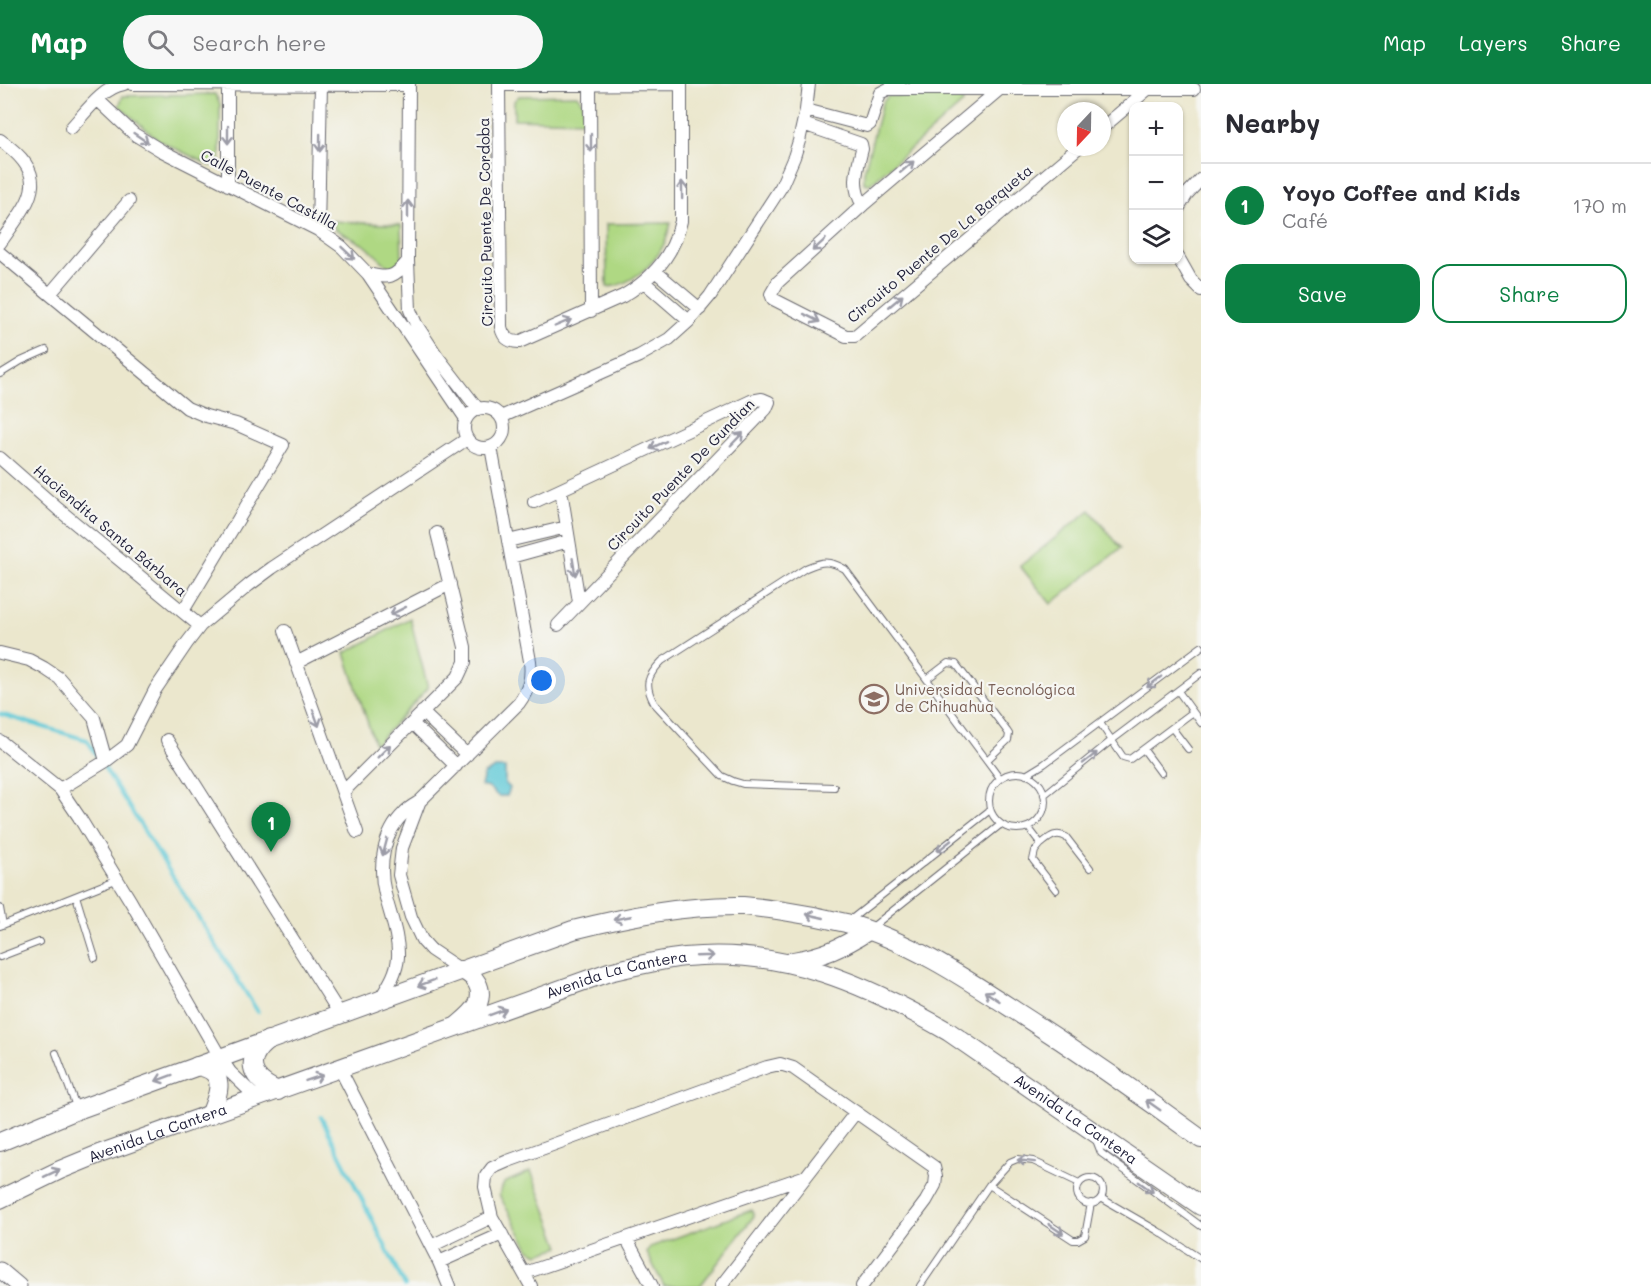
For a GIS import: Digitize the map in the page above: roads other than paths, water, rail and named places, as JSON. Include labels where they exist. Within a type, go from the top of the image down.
[{"type":"main road","points":[[0,1142],[77,1110],[573,930],[613,920],[681,909],[744,906],[806,914],[846,923],[919,954],[976,985],[1062,1040],[1201,1139]]},
{"type":"main road","points":[[788,962],[827,953],[845,946],[868,931]]},
{"type":"main road","name":"Avenida La Cantera","points":[[0,1199],[80,1162],[609,972],[650,962],[686,957],[726,956],[788,962],[827,974],[914,1012],[949,1032],[1201,1206]]},
{"type":"main road","points":[[454,1028],[474,1010],[479,996],[476,980],[469,973],[461,970]]},
{"type":"main road","points":[[268,1040],[257,1050],[254,1071],[265,1086],[278,1091]]},
{"type":"main road","points":[[197,1066],[208,1068],[216,1075],[219,1084],[210,1115]]},
{"type":"street","points":[[71,128],[111,88],[124,84]]},
{"type":"street","points":[[132,84],[409,84],[408,261],[393,276],[380,277],[368,274]]},
{"type":"street","points":[[228,84],[228,185]]},
{"type":"street","points":[[318,230],[321,84]]},
{"type":"street","name":"Circuito Puente De Cordoba","points":[[499,84],[681,84],[681,221],[675,240],[655,271],[644,282],[623,296],[519,342],[509,340],[502,332],[499,84]]},
{"type":"street","points":[[591,84],[591,310]]},
{"type":"street","points":[[501,417],[639,356],[669,339],[689,321],[700,309],[781,187],[794,157],[803,124],[809,84]]},
{"type":"street","points":[[806,110],[867,126],[870,124],[878,96],[883,90],[1194,88]]},
{"type":"street","name":"Circuito Puente De La Barqueta","points":[[1000,89],[863,205],[778,282],[771,294],[773,299],[846,336],[850,337],[859,333],[1068,156]]},
{"type":"street","points":[[1111,120],[1148,89]]},
{"type":"street","name":"Calle Puente Castilla","points":[[98,100],[122,124],[148,143],[318,230],[342,247],[368,274],[432,359],[478,409]]},
{"type":"street","points":[[803,124],[861,144],[855,190],[863,205]]},
{"type":"street","points":[[0,140],[28,167],[33,180],[33,188],[0,243]]},
{"type":"street","points":[[1183,201],[1201,179]]},
{"type":"street","points":[[50,294],[129,201]]},
{"type":"street","points":[[0,253],[187,408],[236,424],[283,445],[183,611]]},
{"type":"street","name":"Calle Puente Castilla","points":[[408,261],[410,310],[432,359],[466,419]]},
{"type":"street","points":[[1183,264],[1191,280],[1201,290]]},
{"type":"street","points":[[655,271],[700,309]]},
{"type":"street","points":[[644,282],[689,321]]},
{"type":"street","name":"Circuito Puente De Gundian","points":[[534,502],[751,401],[762,399],[769,402],[766,409],[558,625]]},
{"type":"street","points":[[488,408],[501,417],[505,427],[503,437],[491,447],[480,448],[467,439],[464,429],[469,414],[478,409],[488,408]]},
{"type":"street","points":[[60,789],[128,745],[155,690],[200,626],[272,568],[467,439]]},
{"type":"street","points":[[380,999],[393,978],[398,958],[393,923],[382,878],[384,850],[388,837],[395,823],[405,812],[419,802],[519,703],[530,684],[530,661],[491,447]]},
{"type":"street","name":"Haciendita Santa Bárbara","points":[[0,458],[200,626]]},
{"type":"street","points":[[561,490],[579,602]]},
{"type":"street","points":[[508,541],[567,527]]},
{"type":"street","points":[[343,792],[458,677],[465,662],[465,647],[437,533]]},
{"type":"street","points":[[511,556],[569,542]]},
{"type":"street","points":[[296,663],[450,584]]},
{"type":"street","points":[[285,631],[357,832]]},
{"type":"street","points":[[0,652],[29,660],[59,678],[94,718],[106,761]]},
{"type":"street","points":[[422,712],[467,755]]},
{"type":"street","points":[[412,723],[456,766]]},
{"type":"street","points":[[167,740],[340,1014]]},
{"type":"street","points":[[0,741],[60,789],[118,879],[220,1058],[257,1098]]},
{"type":"street","points":[[419,802],[406,836],[399,875],[411,917],[422,940],[430,950],[461,970]]},
{"type":"street","points":[[393,923],[411,917]]},
{"type":"street","points":[[531,1286],[492,1217],[485,1187],[486,1176],[492,1168],[767,1066],[780,1064],[793,1068],[934,1167],[935,1185],[926,1201],[862,1286]]},
{"type":"street","points":[[340,1069],[431,1246],[449,1286]]},
{"type":"street","points":[[721,1286],[856,1112]]},
{"type":"street","points":[[525,1273],[806,1176]]},
{"type":"street","points":[[431,1246],[492,1217]]},
{"type":"street","points":[[439,1262],[502,1234]]},
{"type":"street","points":[[626,1238],[652,1286]]},
{"type":"street","points":[[0,1270],[20,1286]]},
{"type":"lane","points":[[0,374],[21,361],[46,350]]},
{"type":"lane","points":[[834,787],[743,784],[723,776],[654,703],[649,694],[648,685],[650,676],[662,661],[806,568],[828,562],[846,569],[1000,778]]},
{"type":"lane","points":[[1026,775],[1201,647]]},
{"type":"lane","points":[[927,679],[948,663],[956,664],[1007,731],[1008,740],[987,760]]},
{"type":"lane","points":[[1044,795],[1201,673]]},
{"type":"lane","points":[[1178,691],[1201,723]]},
{"type":"lane","points":[[1100,723],[1127,760],[1133,758],[1193,712]]},
{"type":"lane","points":[[1172,728],[1188,749]]},
{"type":"lane","points":[[1144,750],[1161,772]]},
{"type":"lane","points":[[1008,774],[1026,775],[1034,779],[1044,795],[1045,804],[1042,814],[1028,827],[1019,830],[1009,829],[1000,825],[994,818],[988,801],[990,792],[1000,778],[1008,774]]},
{"type":"lane","points":[[846,923],[990,810]]},
{"type":"lane","points":[[868,931],[1000,825]]},
{"type":"lane","points":[[1028,827],[1041,844]]},
{"type":"lane","points":[[1056,890],[1033,860],[1035,851],[1055,834],[1066,837],[1090,868]]},
{"type":"lane","points":[[0,908],[1,925],[118,879]]},
{"type":"lane","points":[[76,896],[95,958]]},
{"type":"lane","points":[[0,957],[39,942]]},
{"type":"lane","points":[[56,1053],[77,1110]]},
{"type":"lane","points":[[1093,1131],[1101,1153],[1201,1226]]},
{"type":"lane","points":[[920,1286],[989,1185],[1011,1162],[1017,1159],[1033,1161],[1079,1183]]},
{"type":"lane","points":[[1089,1178],[1100,1182],[1103,1193],[1101,1198],[1096,1202],[1085,1203],[1077,1194],[1079,1183],[1089,1178]]},
{"type":"lane","points":[[989,1185],[1073,1240],[1084,1236],[1091,1203]]},
{"type":"lane","points":[[1101,1198],[1201,1259]]},
{"type":"water","points":[[495,768],[505,768],[505,783],[510,788],[507,796],[498,796],[489,788],[481,786],[484,774]]},
{"type":"waterway","points":[[0,714],[87,740],[258,1012]]},
{"type":"waterway","points":[[321,1117],[405,1286]]},
{"type":"place","name":"Universidad Tecnológica de Chihuahua","points":[[874,699]]},
{"type":"place","name":"Yoyo Coffee and Kids","points":[[271,852]]}]
